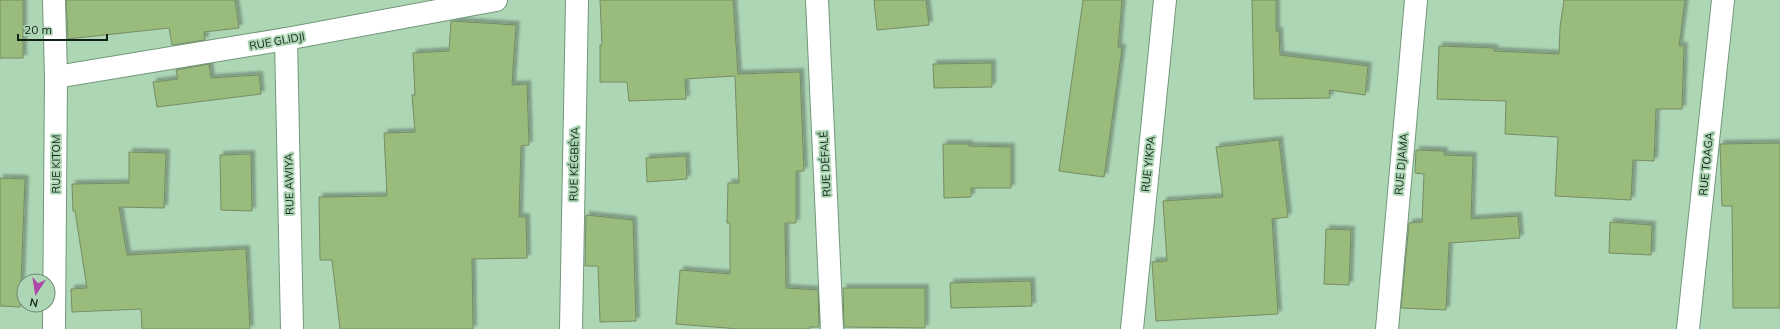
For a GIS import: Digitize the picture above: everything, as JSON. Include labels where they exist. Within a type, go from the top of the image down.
[{"type":"street","name":"RUE KITOM","points":[[54,0],[56,77],[54,329]]},
{"type":"street","name":"RUE GLIDJI","points":[[56,77],[286,39],[496,0]]},
{"type":"street","name":"RUE KÉGBÉYA","points":[[571,329],[577,0]]},
{"type":"street","name":"RUE DÉFALÉ","points":[[817,0],[832,329]]},
{"type":"street","name":"RUE YIKPA","points":[[1132,329],[1165,0]]},
{"type":"street","name":"RUE DJAMA","points":[[1387,329],[1416,0]]},
{"type":"street","name":"RUE TOAGA","points":[[1688,329],[1723,0]]},
{"type":"street","name":"RUE AWIYA","points":[[286,39],[292,329]]},
{"type":"building","points":[[0,0],[23,0],[23,58],[0,58]]},
{"type":"building","points":[[66,0],[235,0],[239,28],[204,32],[205,40],[172,45],[169,28],[68,39]]},
{"type":"building","points":[[600,0],[733,0],[738,74],[800,72],[804,171],[796,171],[796,223],[785,223],[786,288],[818,290],[819,327],[810,327],[810,329],[739,329],[676,324],[680,270],[730,274],[730,223],[727,223],[728,183],[739,183],[735,76],[685,79],[686,99],[629,101],[627,82],[600,82],[600,45],[602,45]]},
{"type":"building","points":[[874,0],[926,0],[929,25],[877,30]]},
{"type":"building","points":[[1083,0],[1122,0],[1118,47],[1122,48],[1104,177],[1059,171]]},
{"type":"building","points":[[1252,0],[1276,0],[1276,31],[1279,31],[1280,55],[1368,66],[1365,95],[1329,90],[1330,98],[1254,99]]},
{"type":"building","points":[[1564,0],[1685,0],[1679,46],[1684,46],[1682,109],[1656,109],[1654,161],[1633,160],[1631,200],[1555,196],[1558,137],[1505,134],[1506,101],[1437,99],[1439,46],[1494,48],[1494,51],[1559,54],[1560,27]]},
{"type":"building","points":[[451,21],[516,25],[512,85],[527,84],[529,145],[521,146],[519,217],[526,217],[527,258],[472,259],[473,329],[340,329],[332,260],[320,260],[319,197],[387,196],[384,133],[415,132],[412,95],[415,95],[413,53],[449,51]]},
{"type":"building","points":[[992,63],[992,87],[934,88],[933,64]]},
{"type":"building","points":[[209,64],[211,78],[259,75],[261,94],[157,107],[153,82],[178,79],[176,70]]},
{"type":"building","points":[[1279,140],[1288,217],[1272,219],[1278,314],[1156,321],[1152,262],[1167,261],[1163,201],[1223,197],[1216,147]]},
{"type":"building","points":[[1780,143],[1780,308],[1733,308],[1732,206],[1722,206],[1720,144]]},
{"type":"building","points":[[943,144],[1011,147],[1011,188],[971,188],[971,197],[944,198]]},
{"type":"building","points":[[1416,150],[1444,151],[1444,155],[1473,156],[1471,219],[1518,216],[1520,238],[1449,243],[1446,310],[1401,308],[1409,223],[1422,222],[1424,174],[1415,173]]},
{"type":"building","points":[[129,152],[166,153],[164,208],[119,207],[127,255],[246,249],[250,329],[142,329],[141,309],[72,312],[71,289],[87,288],[75,211],[73,211],[72,184],[129,183]]},
{"type":"building","points":[[251,154],[252,211],[221,210],[220,155]]},
{"type":"building","points":[[686,156],[687,179],[647,182],[646,158]]},
{"type":"building","points":[[0,178],[25,179],[21,273],[16,273],[16,307],[0,306]]},
{"type":"building","points":[[586,215],[633,220],[636,321],[600,322],[598,266],[585,266]]},
{"type":"building","points":[[1610,222],[1652,225],[1651,255],[1609,253]]},
{"type":"building","points":[[1326,229],[1351,230],[1349,285],[1324,284]]},
{"type":"building","points":[[1031,281],[1032,306],[951,308],[950,283]]},
{"type":"building","points":[[843,288],[925,288],[925,328],[844,327]]}]
